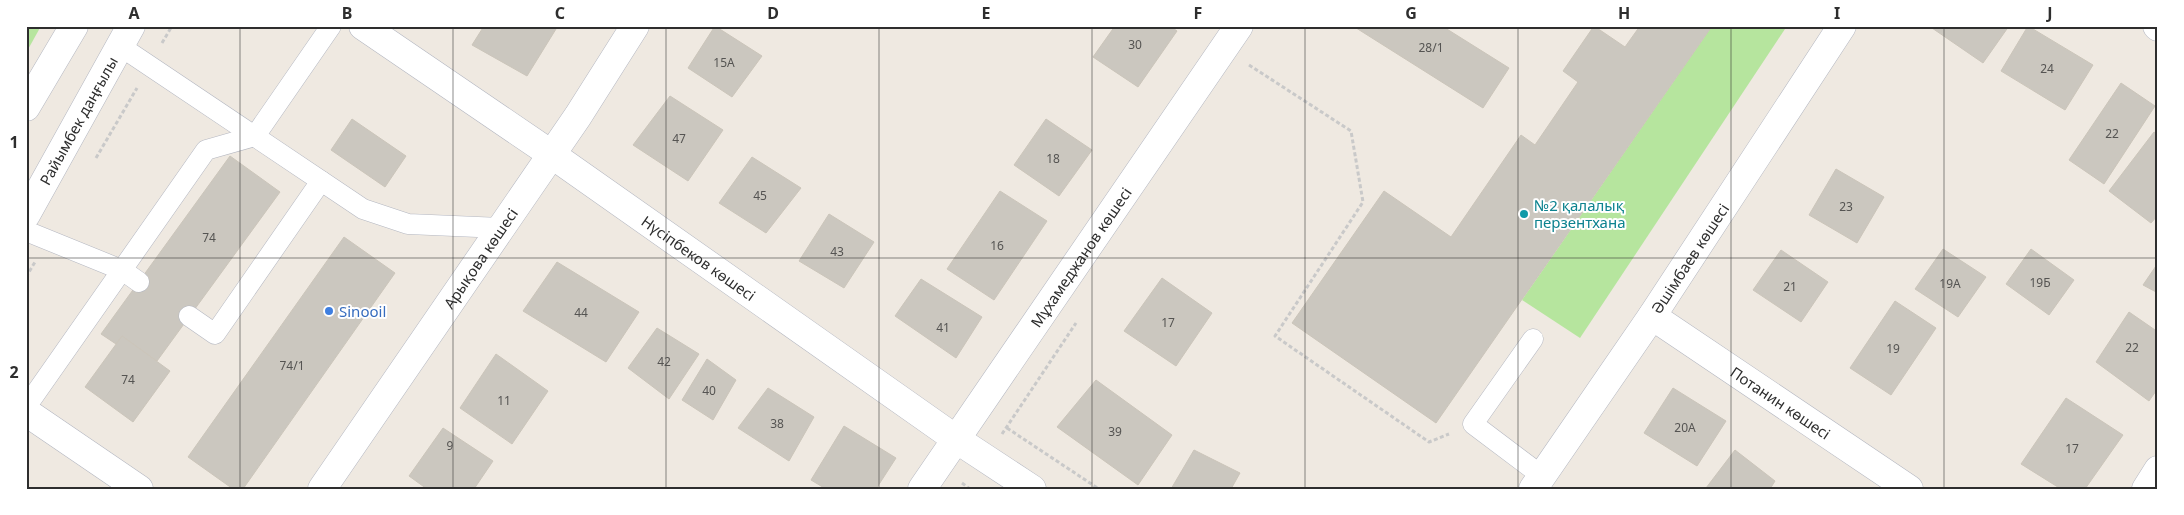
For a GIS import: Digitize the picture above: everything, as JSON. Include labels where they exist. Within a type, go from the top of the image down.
[{"type":"street","points":[[26,107],[74,26]]},
{"type":"street","name":"Нүсіпбеков көшесі","points":[[364,26],[551,154],[956,439],[1032,489]]},
{"type":"street","name":"Арықова көшесі","points":[[322,489],[501,228],[635,26]]},
{"type":"street","name":"Мұхамеджанов көшесі","points":[[922,489],[1239,26]]},
{"type":"street","name":"Әшімбаев көшесі","points":[[1538,482],[1652,316],[1842,26]]},
{"type":"street","name":"Райымбек даңғылы","points":[[26,215],[126,36]]},
{"type":"street","name":"Потанин көшесі","points":[[1652,316],[1909,489]]},
{"type":"street","points":[[26,412],[139,489]]},
{"type":"street","points":[[2146,489],[2158,470]]},
{"type":"lane","points":[[26,407],[206,150],[254,136],[331,26]]},
{"type":"lane","points":[[126,36],[150,66],[362,209],[408,224],[501,228]]},
{"type":"lane","points":[[189,316],[215,334],[321,181]]},
{"type":"lane","points":[[26,231],[122,270],[139,282]]},
{"type":"lane","points":[[1533,339],[1473,424],[1538,482]]},
{"type":"path","points":[[91,165],[172,26]]},
{"type":"path","points":[[1224,49],[1351,131],[1363,202],[1275,336],[1429,442],[1473,424]]},
{"type":"path","points":[[26,277],[48,240]]},
{"type":"path","points":[[977,409],[1099,489]]},
{"type":"green space","points":[[41,26],[26,53],[26,27]]},
{"type":"green space","points":[[1712,26],[1787,26],[1580,338],[1522,300]]},
{"type":"building","points":[[484,26],[552,26],[556,29],[527,76],[472,45]]},
{"type":"building","points":[[715,26],[762,56],[732,97],[688,68]]},
{"type":"building","points":[[1115,26],[1170,26],[1177,31],[1138,87],[1093,57]]},
{"type":"building","points":[[1353,26],[1442,26],[1509,68],[1483,108]]},
{"type":"building","name":"№2 қалалық перзентхана","points":[[1594,26],[1625,47],[1640,26],[1712,26],[1436,423],[1292,323],[1384,191],[1451,237],[1521,135],[1535,145],[1578,82],[1563,71]]},
{"type":"building","points":[[1933,26],[2009,26],[1983,63],[1932,28]]},
{"type":"building","points":[[2028,26],[2093,65],[2065,110],[2001,71]]},
{"type":"building","points":[[2121,83],[2155,106],[2104,184],[2069,160]]},
{"type":"building","points":[[670,96],[723,130],[688,181],[633,145]]},
{"type":"building","points":[[352,119],[406,156],[385,187],[331,150]]},
{"type":"building","points":[[1046,119],[1092,150],[1059,196],[1014,165]]},
{"type":"building","points":[[2154,132],[2158,135],[2158,215],[2151,223],[2109,191]]},
{"type":"building","points":[[230,156],[280,192],[157,361],[122,336],[116,344],[101,334]]},
{"type":"building","points":[[752,157],[801,188],[766,233],[719,203]]},
{"type":"building","points":[[1836,169],[1884,197],[1857,243],[1809,215]]},
{"type":"building","points":[[1000,191],[1047,221],[994,300],[947,269]]},
{"type":"building","points":[[829,214],[874,242],[844,288],[799,261]]},
{"type":"building","points":[[344,237],[395,273],[243,489],[233,489],[188,457]]},
{"type":"building","points":[[1943,249],[1986,277],[1958,317],[1915,289]]},
{"type":"building","points":[[2031,249],[2074,280],[2049,315],[2006,284]]},
{"type":"building","points":[[1781,250],[1828,282],[1801,322],[1753,290]]},
{"type":"building","points":[[557,262],[639,312],[606,362],[523,311]]},
{"type":"building","points":[[2158,263],[2158,293],[2143,285]]},
{"type":"building","points":[[1162,278],[1212,313],[1176,366],[1124,331]]},
{"type":"building","points":[[921,279],[982,317],[956,358],[895,316]]},
{"type":"building","points":[[1895,301],[1936,328],[1891,395],[1850,368]]},
{"type":"building","points":[[2129,312],[2158,332],[2158,388],[2149,401],[2096,362]]},
{"type":"building","points":[[657,328],[699,354],[669,399],[628,368]]},
{"type":"building","points":[[122,336],[170,371],[133,422],[85,387]]},
{"type":"building","points":[[496,354],[548,391],[512,444],[460,408]]},
{"type":"building","points":[[707,359],[736,380],[713,420],[682,400]]},
{"type":"building","points":[[1096,380],[1172,435],[1138,485],[1057,427]]},
{"type":"building","points":[[768,388],[814,417],[789,461],[738,428]]},
{"type":"building","points":[[1673,388],[1726,421],[1697,466],[1644,433]]},
{"type":"building","points":[[2066,398],[2123,435],[2085,489],[2061,489],[2021,464]]},
{"type":"building","points":[[844,426],[896,458],[876,489],[826,489],[811,480]]},
{"type":"building","points":[[443,428],[493,461],[474,489],[427,489],[409,476]]},
{"type":"building","points":[[1194,450],[1240,473],[1231,489],[1171,489]]},
{"type":"building","points":[[1735,450],[1775,481],[1770,489],[1706,488]]},
{"type":"place","name":"№2 қалалық перзентхана","points":[[1524,214]]},
{"type":"place","name":"Sinooil","points":[[329,311]]}]
